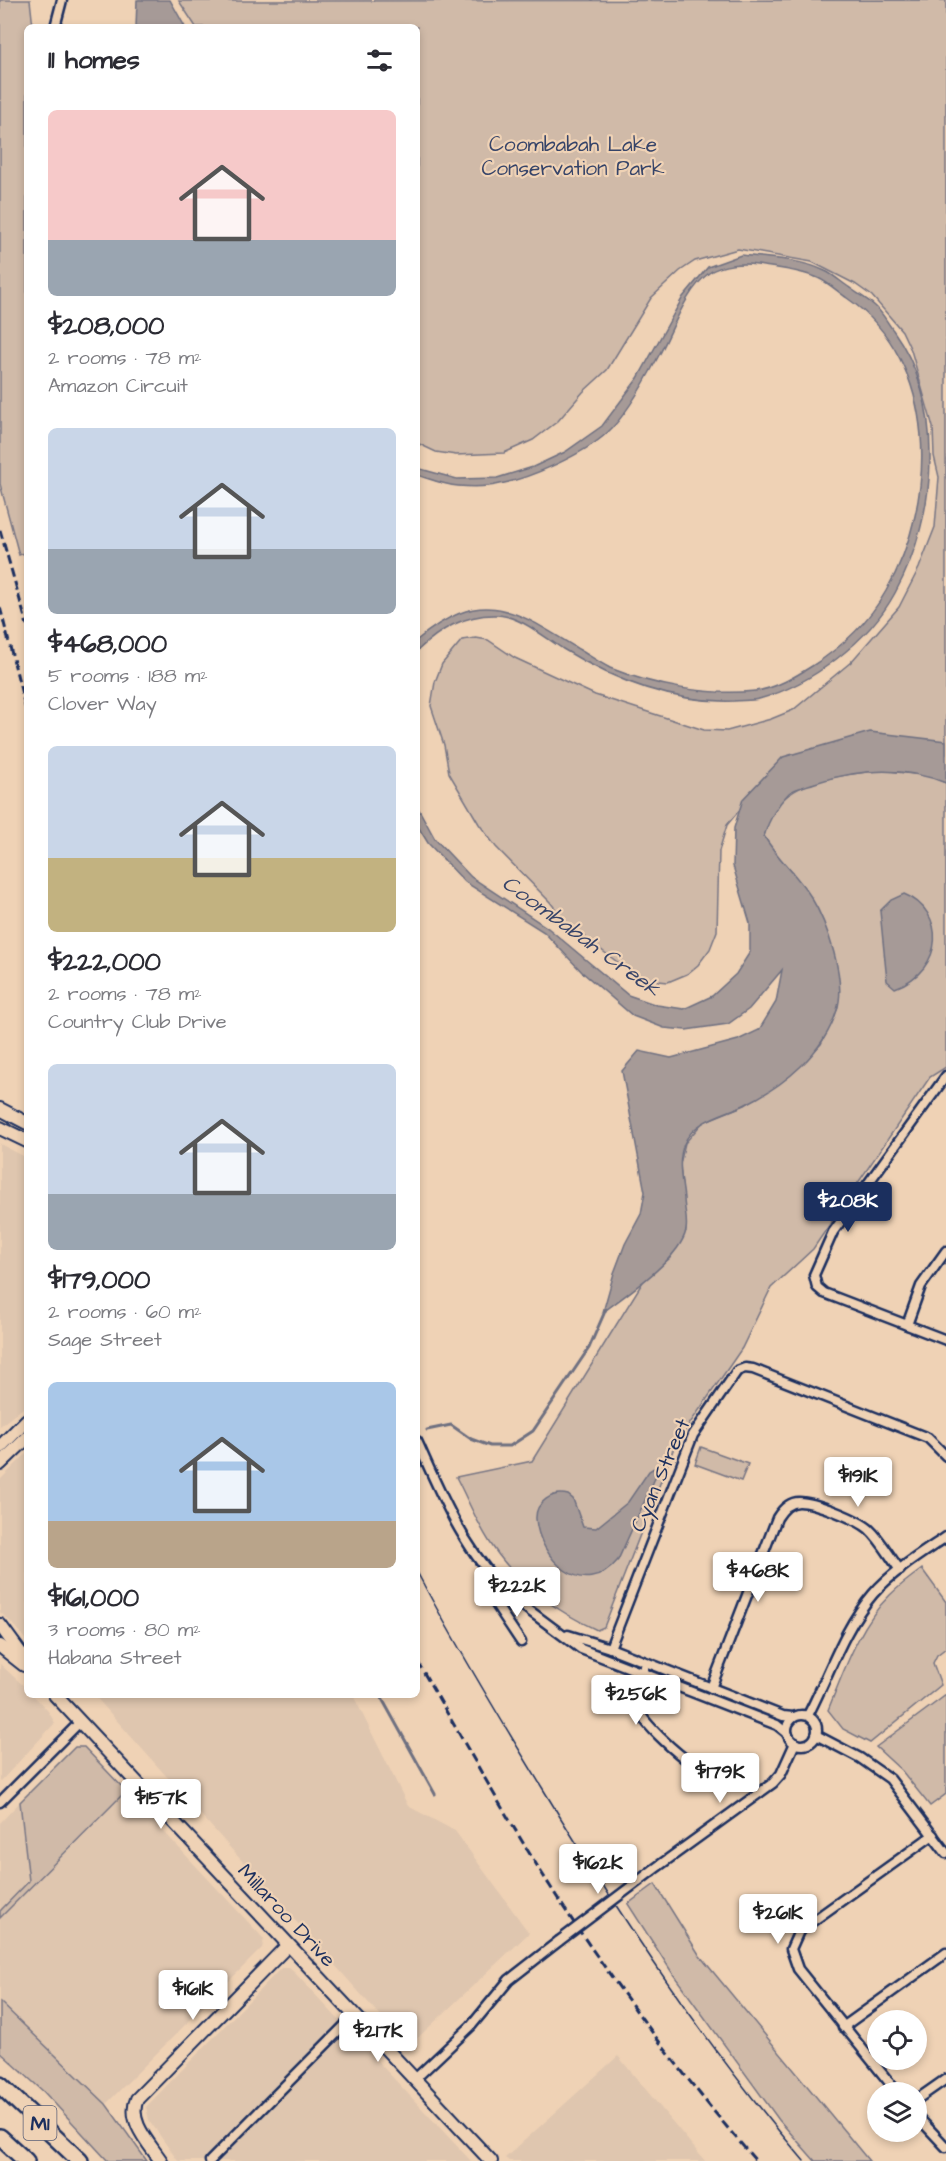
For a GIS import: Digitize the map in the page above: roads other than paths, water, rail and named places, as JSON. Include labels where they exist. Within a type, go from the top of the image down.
[{"type":"highway","name":"M1","points":[[0,2085],[80,2161]]},
{"type":"highway","name":"M1","points":[[0,2137],[26,2161]]},
{"type":"street","points":[[56,24],[62,0]]},
{"type":"street","points":[[946,1076],[833,1232],[814,1275],[818,1287],[824,1293],[946,1340]]},
{"type":"street","points":[[0,1110],[24,1122]]},
{"type":"street","points":[[0,1128],[24,1140]]},
{"type":"street","points":[[907,1325],[921,1286],[946,1251]]},
{"type":"street","name":"Cyan Street","points":[[610,1648],[693,1436],[737,1371],[745,1368],[753,1369],[928,1438],[946,1456]]},
{"type":"street","points":[[0,1447],[24,1423]]},
{"type":"street","points":[[0,1464],[24,1441]]},
{"type":"street","points":[[420,1447],[463,1537],[481,1565],[500,1585],[581,1648],[777,1725],[795,1743],[805,1744],[816,1735],[817,1725],[808,1715]]},
{"type":"street","points":[[711,1688],[777,1518],[789,1505],[798,1502],[807,1503],[859,1522],[871,1531],[900,1570]]},
{"type":"street","points":[[808,1715],[856,1617],[873,1594],[900,1570],[946,1537]]},
{"type":"street","points":[[500,1585],[493,1600],[521,1642]]},
{"type":"street","points":[[0,1625],[24,1658]]},
{"type":"street","points":[[554,1629],[610,1648],[783,1716],[808,1715]]},
{"type":"street","points":[[0,1646],[24,1665]]},
{"type":"street","points":[[646,1662],[635,1690],[635,1704],[671,1750],[696,1767],[710,1760],[751,1774]]},
{"type":"street","name":"Millaroo Drive","points":[[58,1698],[491,2161]]},
{"type":"street","points":[[787,1733],[787,1725],[793,1717]]},
{"type":"street","points":[[0,1802],[80,1722]]},
{"type":"street","points":[[816,1735],[860,1758],[890,1779],[946,1853]]},
{"type":"street","points":[[414,2080],[471,2026],[509,1980],[653,1870],[773,1783],[781,1774],[795,1743]]},
{"type":"street","points":[[889,2082],[796,1966],[791,1953],[792,1941],[799,1931],[933,1835]]},
{"type":"street","points":[[160,2161],[137,2125],[133,2114],[137,2098],[288,1945]]},
{"type":"street","points":[[843,2027],[946,1953]]},
{"type":"street","points":[[210,2161],[354,2016]]},
{"type":"street","points":[[927,2092],[946,2079]]},
{"type":"street","points":[[927,2127],[946,2148]]},
{"type":"waterway","points":[[427,1430],[451,1425],[471,1439],[490,1446],[510,1446],[533,1431],[589,1348],[606,1309]]},
{"type":"waterway","points":[[382,1698],[435,1794]]},
{"type":"tram line","points":[[420,1577],[510,1735],[634,1933],[699,2027],[804,2161]]},
{"type":"railway","points":[[0,530],[24,614]]},
{"type":"railway","points":[[0,607],[24,702]]},
{"type":"railway","points":[[420,1666],[504,1810],[572,1920],[674,2060],[756,2161]]},
{"type":"park label","name":"Coombabah Lake Conservation Park","points":[[573,156]]},
{"type":"water label","name":"Coombabah Creek","points":[[582,935]]}]
